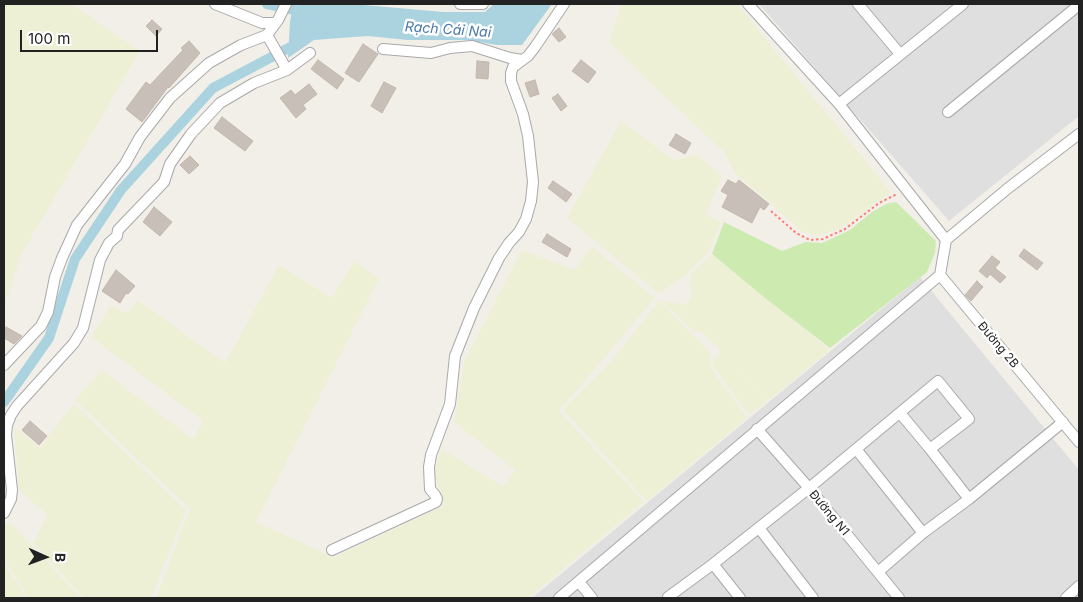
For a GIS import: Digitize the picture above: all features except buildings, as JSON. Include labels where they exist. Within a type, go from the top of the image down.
[{"type":"street","points":[[215,4],[262,24],[275,23],[279,18]]},
{"type":"street","points":[[4,366],[41,326],[48,312],[62,258],[77,226],[125,164],[140,137],[170,98],[209,63],[241,45],[269,38],[286,4]]},
{"type":"street","points":[[460,4],[483,4]]},
{"type":"street","points":[[332,550],[436,502],[437,499],[430,489],[429,467],[431,455],[450,404],[455,356],[474,308],[500,258],[526,219],[531,201],[533,182],[528,136],[523,114],[511,81],[513,67],[528,56],[564,4]]},
{"type":"street","points":[[748,4],[838,104],[946,240]]},
{"type":"street","points":[[858,4],[900,54]]},
{"type":"street","points":[[838,104],[963,4]]},
{"type":"street","points":[[948,112],[1079,5]]},
{"type":"street","points":[[269,38],[286,68]]},
{"type":"street","points":[[383,49],[431,53],[450,48],[472,46],[522,60]]},
{"type":"street","points":[[4,513],[11,499],[12,490],[6,435],[11,415],[79,336],[86,320],[100,260],[109,244],[117,236],[118,230],[164,182],[170,164],[205,117],[220,103],[254,82],[286,68],[310,53]]},
{"type":"street","points":[[559,598],[940,275],[946,240],[1007,189],[1079,134]]},
{"type":"street","name":"Đường 2B","points":[[940,275],[1079,442]]},
{"type":"street","points":[[669,598],[809,488],[938,381],[969,419],[930,449]]},
{"type":"street","points":[[900,413],[969,499]]},
{"type":"street","points":[[878,572],[923,533],[969,499],[1064,422]]},
{"type":"street","name":"Đường N1","points":[[757,429],[809,488],[899,598]]},
{"type":"street","points":[[856,449],[923,533]]},
{"type":"street","points":[[759,528],[813,598]]},
{"type":"street","points":[[714,564],[740,598]]},
{"type":"street","points":[[579,582],[592,598]]},
{"type":"street","points":[[1066,598],[1079,586]]},
{"type":"path","points":[[771,211],[796,233],[810,240],[823,240],[845,229],[879,203],[893,198],[905,188]]},
{"type":"shaded area","points":[[759,4],[1079,4],[1079,116],[949,221]]},
{"type":"shaded area","points":[[920,277],[1079,470],[1079,598],[532,598]]},
{"type":"green space","points":[[4,4],[71,4],[140,51],[21,255],[4,306]]},
{"type":"green space","points":[[621,4],[737,4],[891,192],[841,228],[817,236],[803,232],[736,174],[723,151],[609,42]]},
{"type":"green space","points":[[621,121],[674,160],[698,155],[722,176],[706,214],[721,223],[709,251],[686,275],[659,294],[567,218]]},
{"type":"green space","points":[[896,202],[936,241],[935,253],[927,272],[830,348],[712,254],[724,222],[782,251],[806,242],[822,243],[850,230],[872,212],[886,204]]},
{"type":"green space","points":[[591,246],[655,298],[559,411],[644,502],[528,598],[156,598],[190,509],[75,400],[102,370],[193,439],[203,421],[91,337],[111,305],[127,313],[138,300],[225,363],[279,265],[332,298],[354,261],[379,279],[256,522],[334,557],[443,506],[434,470],[442,449],[504,487],[515,470],[454,422],[464,362],[522,250],[575,270]]},
{"type":"green space","points":[[712,255],[830,350],[768,401],[734,368],[767,401],[749,415],[712,365],[713,360],[720,353],[718,347],[700,331],[696,332],[659,300],[686,305],[691,298],[690,275]]},
{"type":"green space","points":[[659,301],[711,353],[710,367],[747,418],[647,501],[563,410],[613,359]]},
{"type":"green space","points":[[74,404],[186,510],[151,598],[84,598],[33,543],[47,515],[19,490],[14,426],[41,449],[51,432]]},
{"type":"green space","points":[[11,523],[81,598],[29,598],[4,559],[4,527]]},
{"type":"green space","points":[[4,563],[27,598],[4,598]]},
{"type":"water","name":"Rạch Cái Nai","points":[[303,4],[352,4],[444,12],[485,12],[494,4],[552,4],[522,45],[497,45],[467,40],[407,40],[368,36],[314,40],[288,58],[290,21],[293,7]]},
{"type":"waterway","points":[[267,4],[304,12]]},
{"type":"waterway","points":[[4,402],[49,338],[75,259],[121,190],[213,88],[300,42]]}]
